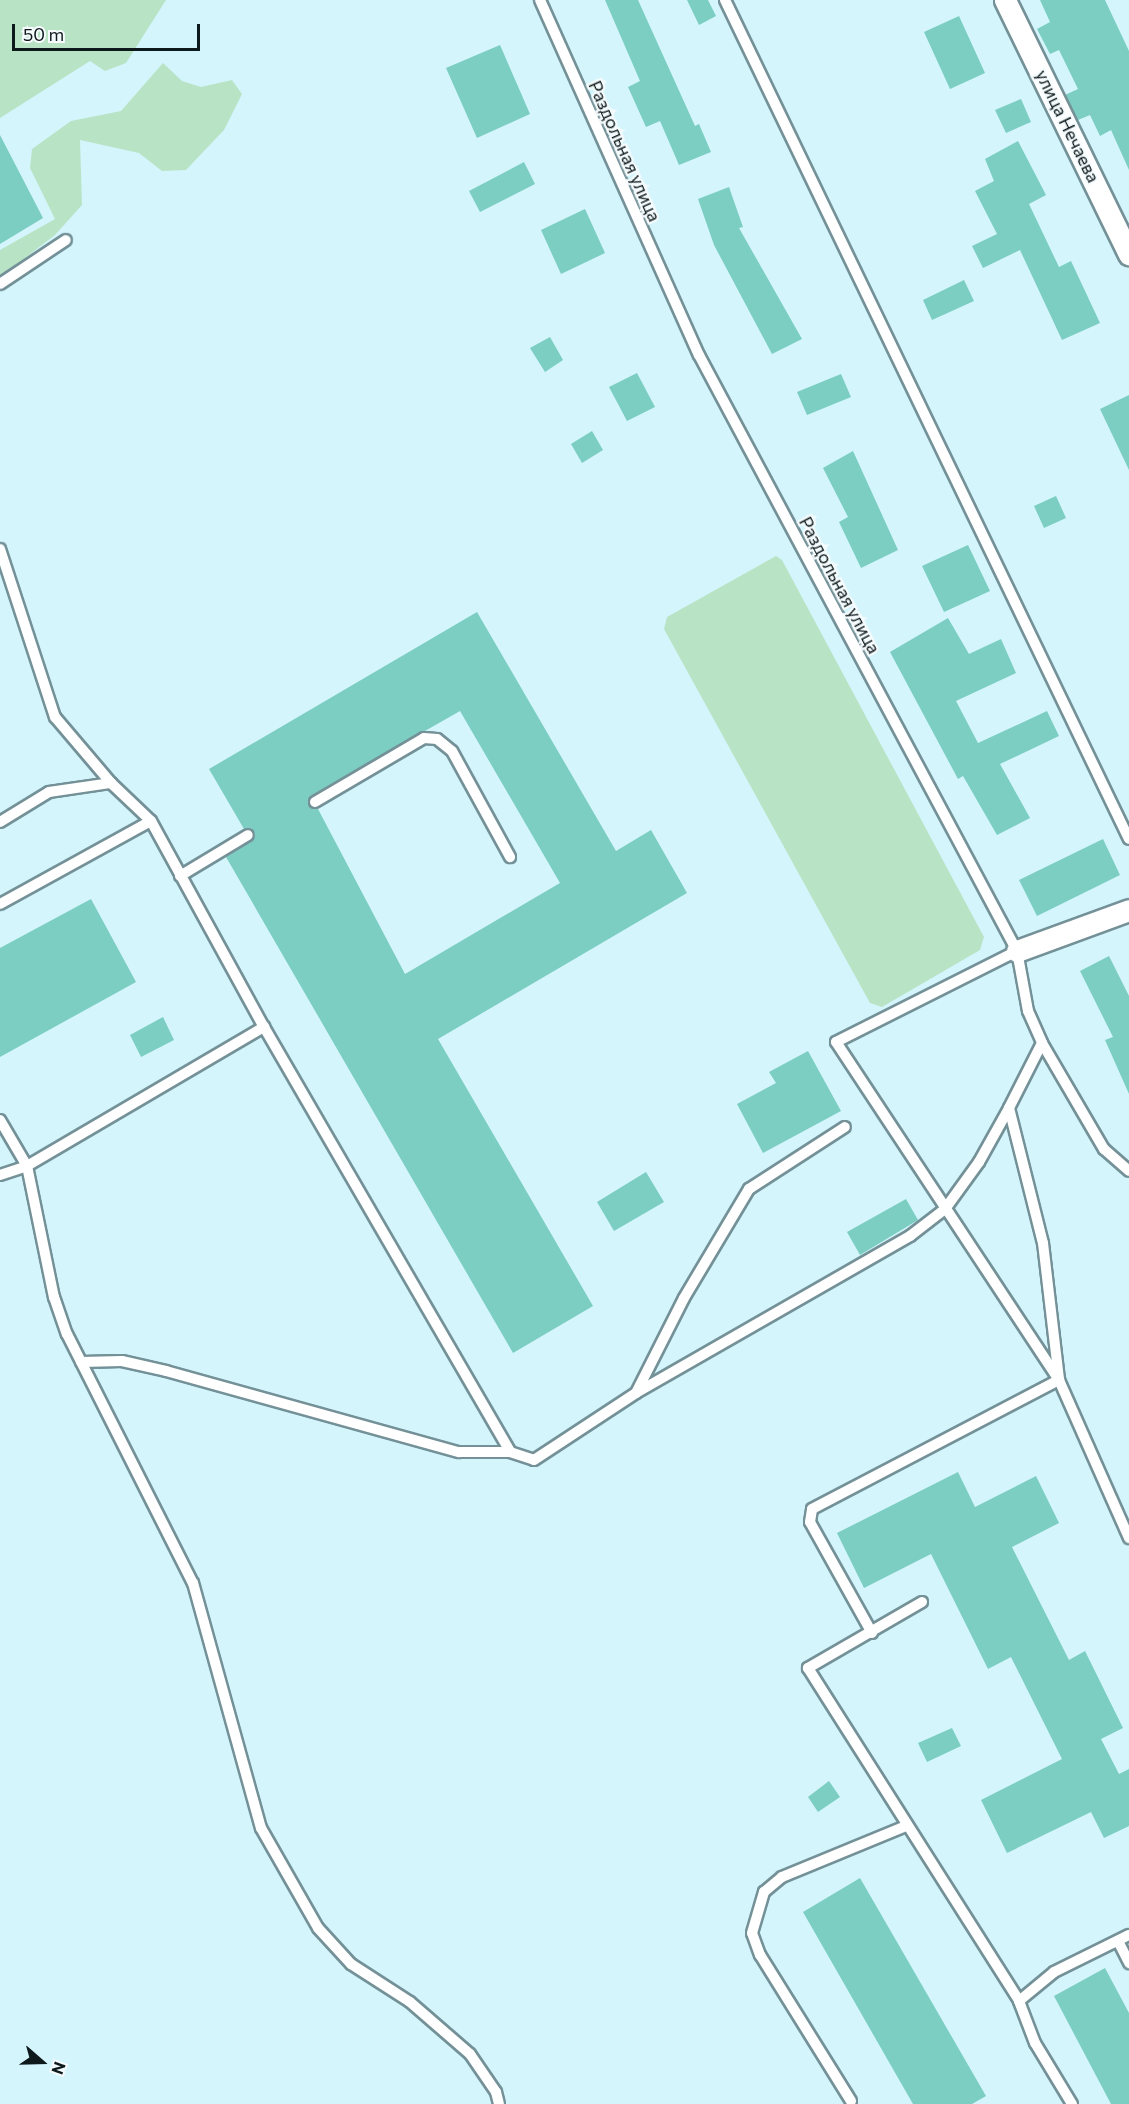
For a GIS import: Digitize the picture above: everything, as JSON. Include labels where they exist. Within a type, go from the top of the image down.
[{"type":"street","name":"улица Нечаева","points":[[1005,0],[1129,254]]},
{"type":"street","points":[[1017,951],[1129,910]]},
{"type":"lane","name":"Раздольная улица","points":[[540,0],[699,355],[1017,951],[1028,1011],[1042,1043],[1104,1149],[1129,1171]]},
{"type":"lane","points":[[724,0],[1129,839]]},
{"type":"lane","points":[[0,284],[66,240]]},
{"type":"lane","points":[[0,549],[55,717],[111,783],[151,820],[264,1027],[510,1452]]},
{"type":"lane","points":[[315,802],[424,738],[437,739],[452,751],[510,857]]},
{"type":"lane","points":[[0,822],[49,792],[111,783]]},
{"type":"lane","points":[[0,904],[151,820]]},
{"type":"lane","points":[[180,876],[248,835]]},
{"type":"lane","points":[[1017,951],[836,1042],[1059,1380],[1129,1538]]},
{"type":"lane","points":[[0,1181],[264,1027]]},
{"type":"lane","points":[[81,1362],[122,1361],[166,1371],[459,1452],[510,1452],[534,1460],[636,1393],[910,1236],[945,1209],[979,1162],[1042,1043]]},
{"type":"lane","points":[[1009,1108],[1043,1243],[1059,1380]]},
{"type":"lane","points":[[0,1120],[27,1166],[54,1297],[81,1362],[193,1582],[261,1828],[318,1928],[351,1964],[410,2002],[471,2054],[496,2092],[499,2104]]},
{"type":"lane","points":[[636,1393],[684,1298],[749,1189],[845,1126]]},
{"type":"lane","points":[[0,1175],[27,1166]]},
{"type":"lane","points":[[872,1633],[810,1522],[812,1509],[1059,1380]]},
{"type":"lane","points":[[922,1602],[808,1668],[1019,2001],[1035,2043],[1072,2104]]},
{"type":"lane","points":[[851,2101],[760,1955],[752,1933],[764,1892],[782,1878],[906,1826]]},
{"type":"lane","points":[[1019,2001],[1054,1972],[1129,1935]]},
{"type":"lane","points":[[1118,1941],[1129,1963]]},
{"type":"green space","points":[[0,0],[166,0],[126,63],[105,71],[90,61],[0,118]]},
{"type":"green space","points":[[163,63],[182,81],[201,87],[232,80],[242,94],[224,130],[186,170],[162,171],[139,153],[80,140],[82,205],[55,235],[0,277],[0,250],[55,219],[30,168],[32,149],[71,121],[121,111]]},
{"type":"green space","points":[[776,556],[782,560],[984,937],[980,950],[882,1007],[870,1003],[664,629],[667,617]]},
{"type":"building","points":[[605,0],[638,0],[695,126],[699,124],[711,152],[679,165],[660,121],[646,127],[628,87],[640,81]]},
{"type":"building","points":[[687,0],[708,0],[716,16],[699,25]]},
{"type":"building","points":[[1040,0],[1105,0],[1129,51],[1129,170],[1111,130],[1100,136],[1090,115],[1078,120],[1065,95],[1078,89],[1059,50],[1050,54],[1037,29],[1050,22]]},
{"type":"building","points":[[959,16],[985,73],[950,89],[924,32]]},
{"type":"building","points":[[500,45],[530,114],[477,138],[446,68]]},
{"type":"building","points":[[1021,99],[1031,122],[1006,133],[995,110]]},
{"type":"building","points":[[0,135],[43,218],[0,244]]},
{"type":"building","points":[[1018,141],[1046,195],[1029,204],[1059,267],[1071,261],[1100,323],[1062,340],[1020,250],[983,268],[972,246],[997,234],[975,191],[994,181],[985,159]]},
{"type":"building","points":[[524,162],[535,184],[480,212],[469,191]]},
{"type":"building","points":[[729,187],[743,227],[739,228],[802,339],[772,354],[714,245],[698,199]]},
{"type":"building","points":[[585,209],[605,253],[561,274],[541,230]]},
{"type":"building","points":[[964,280],[974,301],[932,320],[923,300]]},
{"type":"building","points":[[550,337],[563,360],[545,372],[530,348]]},
{"type":"building","points":[[637,373],[655,407],[627,421],[609,387]]},
{"type":"building","points":[[841,374],[851,397],[807,415],[797,392]]},
{"type":"building","points":[[1129,395],[1129,470],[1100,409]]},
{"type":"building","points":[[592,431],[603,450],[582,463],[571,444]]},
{"type":"building","points":[[853,451],[898,550],[861,568],[839,522],[848,517],[823,468]]},
{"type":"building","points":[[1056,496],[1066,518],[1044,528],[1034,506]]},
{"type":"building","points":[[968,545],[990,591],[944,612],[922,566]]},
{"type":"building","points":[[477,612],[616,851],[651,830],[687,893],[438,1039],[593,1306],[513,1353],[226,857],[252,841],[255,834],[251,828],[244,829],[209,769]],"holes":[[[460,711],[560,883],[405,974],[318,809],[311,808],[308,801],[311,796]]]},
{"type":"building","points":[[948,618],[969,654],[1001,639],[1016,673],[956,701],[978,743],[1047,711],[1059,736],[1000,764],[1030,818],[997,835],[963,776],[958,779],[890,652]]},
{"type":"building","points":[[1103,839],[1120,875],[1037,916],[1019,880]]},
{"type":"building","points":[[91,899],[136,982],[0,1057],[0,948]]},
{"type":"building","points":[[1109,956],[1129,996],[1129,1094],[1105,1040],[1113,1037],[1080,971]]},
{"type":"building","points":[[163,1017],[174,1040],[141,1057],[130,1035]]},
{"type":"building","points":[[808,1051],[841,1111],[763,1153],[737,1104],[776,1083],[769,1072]]},
{"type":"building","points":[[646,1172],[664,1202],[614,1231],[597,1202]]},
{"type":"building","points":[[906,1199],[918,1220],[860,1255],[847,1232]]},
{"type":"building","points":[[958,1472],[975,1507],[1036,1476],[1059,1523],[1012,1547],[1069,1660],[1085,1651],[1123,1728],[1101,1739],[1119,1774],[1129,1769],[1129,1826],[1104,1838],[1091,1812],[1007,1853],[981,1800],[1062,1759],[1011,1657],[988,1669],[931,1554],[864,1588],[837,1533]]},
{"type":"building","points":[[952,1728],[961,1746],[927,1762],[918,1743]]},
{"type":"building","points":[[829,1781],[840,1797],[818,1812],[808,1797]]},
{"type":"building","points":[[860,1878],[986,2096],[972,2104],[913,2104],[803,1912]]},
{"type":"building","points":[[1105,1968],[1129,2013],[1129,2104],[1111,2104],[1054,1996]]}]
